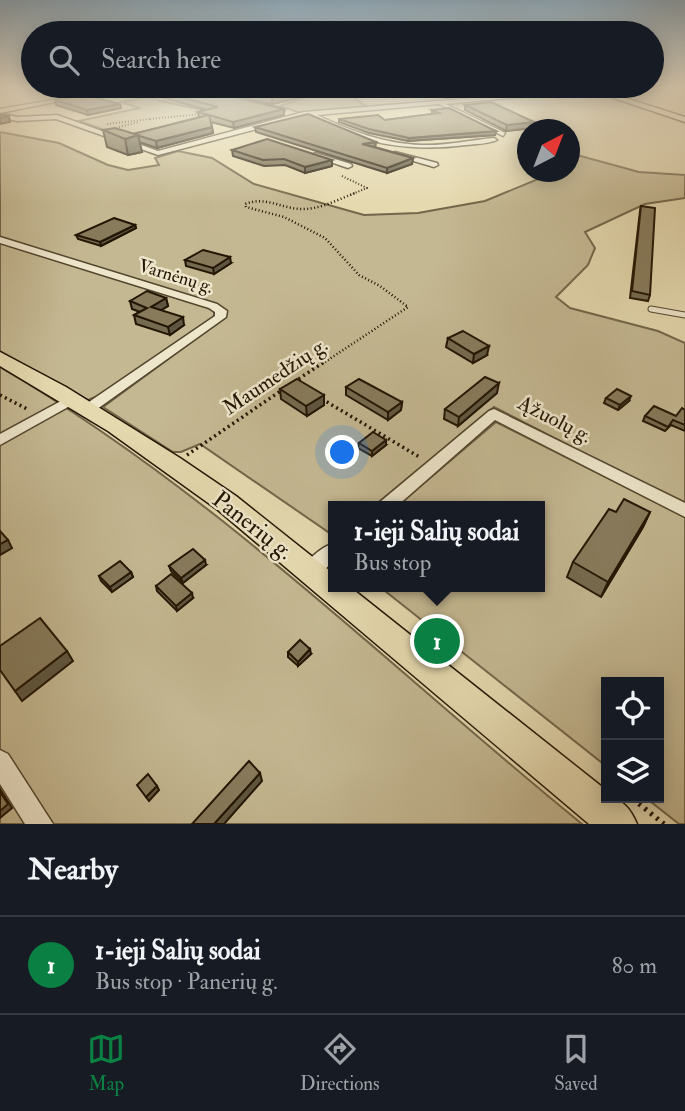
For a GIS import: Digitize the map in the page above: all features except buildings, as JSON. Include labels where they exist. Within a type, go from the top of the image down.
[{"type":"main road","name":"Panerių g.","points":[[0,358],[80,404],[174,464],[328,584]]},
{"type":"main road","name":"Panerių g.","points":[[338,592],[618,824]]},
{"type":"street","points":[[81,126],[155,153],[261,126]]},
{"type":"street","points":[[341,126],[375,139],[426,147],[494,140]]},
{"type":"street","points":[[487,126],[503,134]]},
{"type":"street","points":[[240,132],[252,136]]},
{"type":"street","points":[[375,139],[387,152],[434,165]]},
{"type":"street","points":[[300,151],[348,166]]},
{"type":"street","name":"Varnėnų g.","points":[[0,240],[213,306],[221,311],[220,317],[80,404]]},
{"type":"street","points":[[0,440],[41,416],[80,404]]},
{"type":"street","name":"Ąžuolų g.","points":[[392,501],[494,414],[685,511]]},
{"type":"street","points":[[311,570],[328,555]]},
{"type":"street","points":[[0,762],[40,824]]},
{"type":"lane","points":[[651,309],[685,315]]},
{"type":"path","points":[[113,129],[122,126]]},
{"type":"path","name":"Maumedžių g.","points":[[305,389],[293,382],[408,307],[380,286],[359,275],[325,238],[284,217],[246,207],[245,204],[263,198],[293,208],[307,209],[367,188],[327,171],[348,166]]},
{"type":"path","name":"Maumedžių g.","points":[[174,464],[283,389]]},
{"type":"path","points":[[0,395],[41,416]]},
{"type":"path","points":[[317,396],[434,466]]},
{"type":"path","points":[[637,803],[664,824]]},
{"type":"shaded area","points":[[94,126],[164,126],[124,137]]},
{"type":"shaded area","points":[[0,132],[59,143],[108,165],[128,170],[159,165],[155,158],[178,151],[212,158],[254,184],[364,215],[418,213],[485,201],[531,182],[580,182],[580,156],[639,172],[685,175],[685,198],[645,204],[585,232],[595,248],[588,265],[556,297],[570,308],[658,331],[685,343],[685,505],[494,407],[380,501],[328,501],[328,532],[200,444],[181,452],[173,452],[103,407],[224,318],[227,311],[218,305],[0,238]]},
{"type":"shaded area","points":[[0,243],[209,307],[214,312],[214,317],[105,393],[88,400],[0,351]]},
{"type":"shaded area","points":[[0,367],[79,416],[228,525],[582,824],[0,824]]},
{"type":"shaded area","points":[[496,422],[685,517],[685,824],[679,824],[652,803],[664,803],[664,677],[601,677],[601,762],[386,592],[545,592],[545,501],[403,501]]},
{"type":"place","name":"1-ieji Salių sodai","points":[[437,641]]}]
